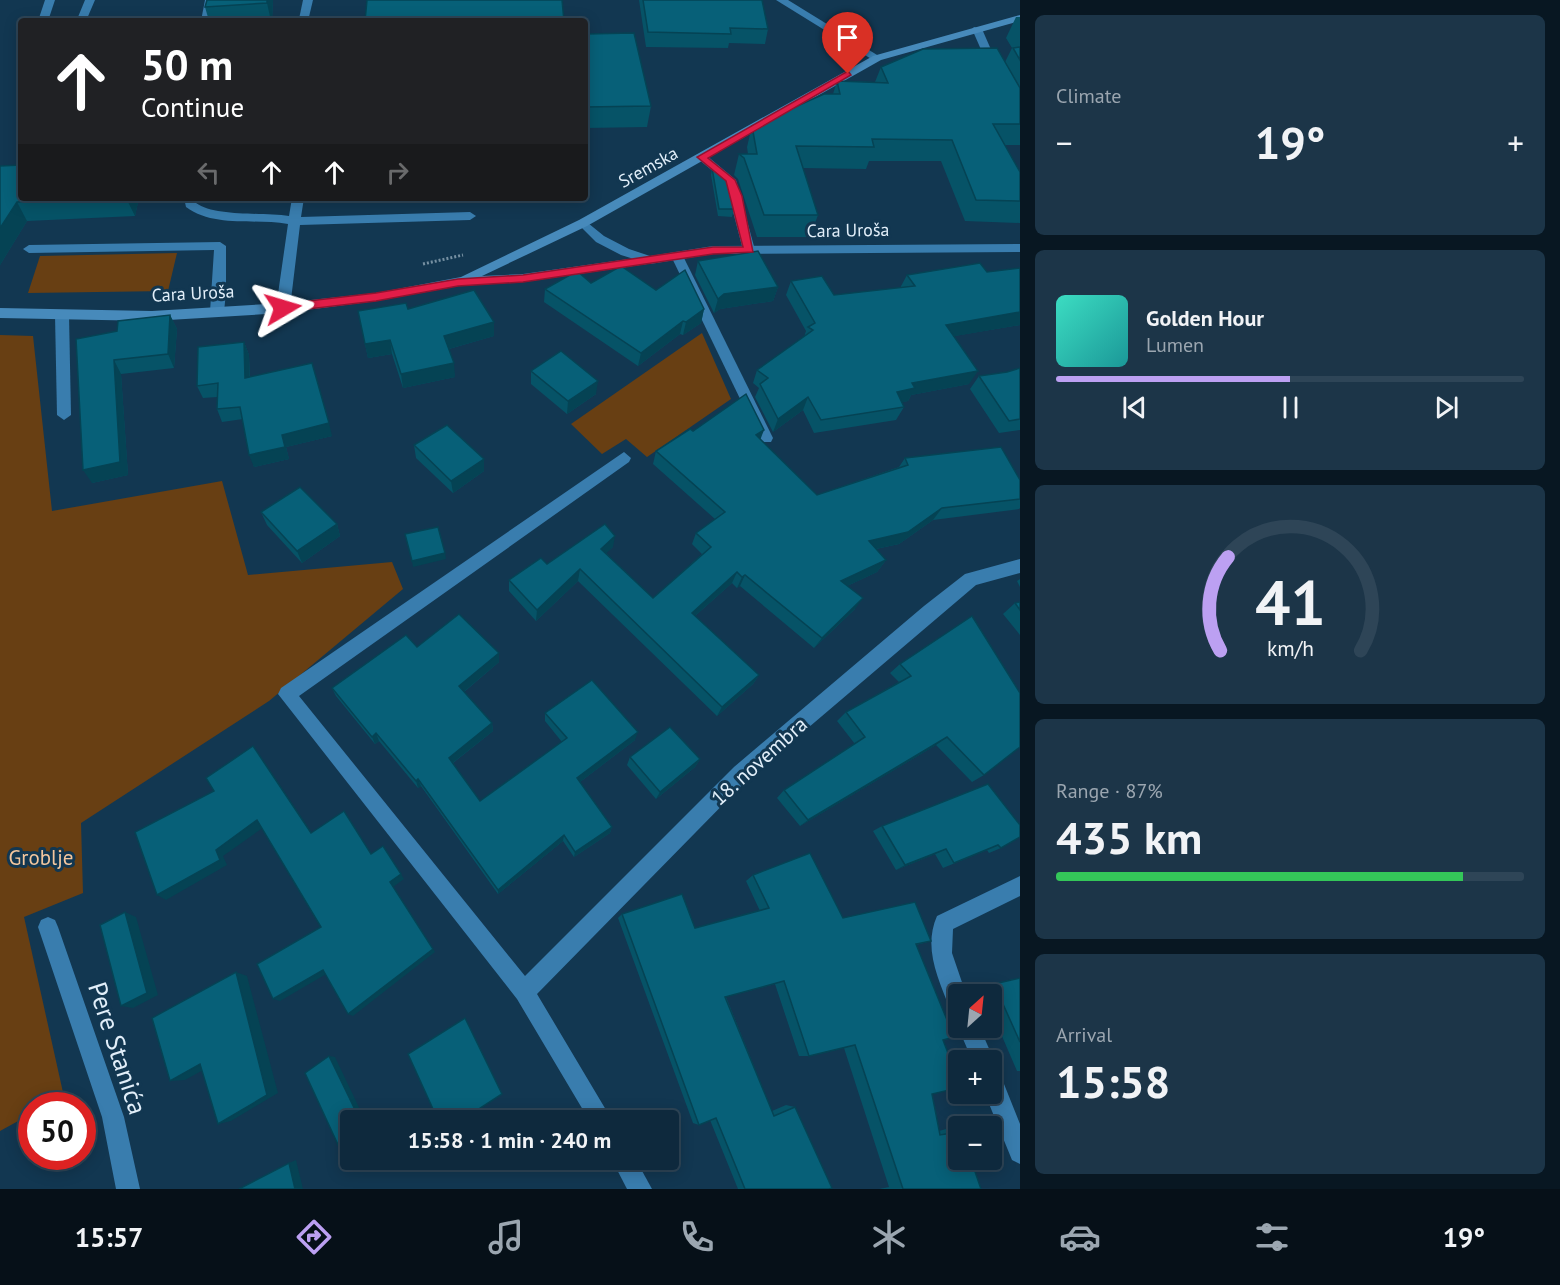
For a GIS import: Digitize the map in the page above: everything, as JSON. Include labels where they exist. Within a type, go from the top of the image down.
[{"type":"main road","name":"Sremska","points":[[458,282],[583,223],[877,58],[1020,18]]},
{"type":"main road","points":[[458,282],[523,278],[650,260]]},
{"type":"main road","name":"Cara Uroša","points":[[0,313],[152,315],[283,308],[376,297],[458,282]]},
{"type":"street","points":[[44,18],[50,0]]},
{"type":"street","points":[[83,18],[90,0]]},
{"type":"street","points":[[207,18],[210,0]]},
{"type":"street","points":[[304,18],[308,0]]},
{"type":"street","points":[[781,0],[877,58]]},
{"type":"street","points":[[977,29],[998,75]]},
{"type":"street","points":[[702,157],[730,180],[737,196],[749,250]]},
{"type":"street","points":[[190,201],[190,204],[202,213],[221,216],[264,216],[294,221],[471,216]]},
{"type":"street","points":[[283,308],[289,285],[297,201]]},
{"type":"street","name":"Cara Uroša","points":[[583,223],[600,239],[625,252],[650,260],[713,250],[1020,248]]},
{"type":"street","points":[[28,249],[220,246],[217,312]]},
{"type":"street","points":[[677,256],[766,438]]},
{"type":"street","points":[[62,315],[64,415]]},
{"type":"street","points":[[595,1110],[524,992],[287,694],[624,458]]},
{"type":"street","name":"18. novembra","points":[[524,992],[741,773],[930,611],[971,579],[1020,566]]},
{"type":"street","points":[[951,984],[941,958],[939,938],[945,923],[1020,886]]},
{"type":"street","name":"Pere Stanića","points":[[48,927],[113,1117],[128,1189]]},
{"type":"street","points":[[1001,1104],[1020,1152]]},
{"type":"street","points":[[629,1170],[639,1189]]},
{"type":"green space","points":[[177,253],[168,291],[28,293],[40,256]]},
{"type":"green space","points":[[702,333],[731,399],[647,457],[626,439],[602,454],[571,424]]},
{"type":"green space","name":"Groblje","points":[[0,335],[33,336],[52,511],[222,481],[248,575],[392,562],[403,589],[269,701],[81,823],[83,893],[24,917],[63,1092],[18,1092],[18,1121],[0,1131]]},
{"type":"building","points":[[207,0],[267,0],[267,3],[205,7]]},
{"type":"building","points":[[367,0],[562,0],[564,18],[365,18]]},
{"type":"building","points":[[643,0],[762,0],[768,29],[730,28],[731,34],[648,32]]},
{"type":"building","points":[[634,33],[651,106],[588,107],[588,34]]},
{"type":"building","points":[[1020,47],[1020,60],[1013,48]]},
{"type":"building","points":[[997,48],[1020,88],[1020,124],[993,124],[1020,172],[1020,201],[976,200],[952,140],[872,139],[874,147],[796,146],[818,215],[764,215],[744,158],[739,154],[757,154],[752,126],[824,94],[840,94],[837,81],[888,83],[881,67],[923,49]]},
{"type":"building","points":[[18,165],[18,201],[42,201],[17,202],[0,228],[0,166]]},
{"type":"building","points":[[712,168],[725,175],[734,209],[719,209]]},
{"type":"building","points":[[758,251],[778,287],[724,294],[718,299],[698,261]]},
{"type":"building","points":[[980,263],[987,272],[1020,268],[1020,312],[946,325],[978,371],[912,383],[915,388],[897,392],[904,407],[821,420],[808,397],[778,419],[760,384],[768,378],[757,370],[813,330],[808,327],[815,323],[791,281],[822,276],[834,295],[915,286],[907,275]]},
{"type":"building","points":[[621,266],[656,290],[685,270],[704,309],[686,322],[683,321],[641,353],[545,289],[577,271],[591,283]]},
{"type":"building","points":[[474,290],[494,322],[444,336],[454,363],[401,374],[390,340],[365,344],[358,311],[406,303],[408,309]]},
{"type":"building","points":[[170,315],[168,354],[114,360],[120,462],[83,470],[76,339],[117,331],[118,321]]},
{"type":"building","points":[[244,342],[245,378],[312,363],[329,423],[282,435],[285,447],[249,455],[240,407],[217,409],[218,383],[197,386],[198,347]]},
{"type":"building","points":[[561,351],[598,381],[568,401],[531,371]]},
{"type":"building","points":[[1020,368],[1020,419],[1009,421],[979,376]]},
{"type":"building","points":[[746,394],[764,430],[756,435],[817,495],[908,465],[905,458],[1001,447],[1020,480],[1020,499],[942,508],[908,532],[869,541],[886,560],[841,581],[863,598],[822,638],[745,575],[742,577],[737,572],[692,613],[759,675],[722,707],[580,569],[537,610],[509,580],[541,558],[547,564],[605,524],[615,536],[601,549],[653,598],[711,547],[696,533],[725,512],[656,451],[690,429],[693,431]]},
{"type":"building","points":[[447,425],[484,459],[451,481],[414,445]]},
{"type":"building","points":[[300,487],[337,524],[297,551],[261,512]]},
{"type":"building","points":[[438,527],[445,553],[412,561],[405,534]]},
{"type":"building","points":[[459,614],[499,653],[459,686],[492,723],[449,758],[480,801],[567,738],[545,713],[592,680],[638,732],[577,778],[612,827],[575,852],[564,835],[498,890],[418,779],[416,781],[376,733],[372,737],[332,688],[406,635],[417,647]]},
{"type":"building","points":[[972,616],[1020,693],[1020,747],[984,775],[947,737],[808,820],[784,790],[865,737],[846,712],[911,676],[900,664]]},
{"type":"building","points":[[670,727],[700,759],[660,792],[630,757]]},
{"type":"building","points":[[253,746],[311,833],[344,811],[371,854],[383,846],[401,874],[390,882],[433,949],[348,1014],[323,970],[273,999],[257,964],[321,927],[257,820],[216,850],[220,860],[157,895],[135,832],[214,791],[206,778]]},
{"type":"building","points":[[988,784],[1020,825],[1020,837],[1001,848],[998,845],[954,863],[946,849],[905,865],[882,826]]},
{"type":"building","points":[[810,853],[843,918],[915,902],[931,941],[916,944],[948,1022],[948,1038],[950,1038],[943,1040],[948,1053],[948,1090],[932,1094],[940,1135],[948,1134],[948,1170],[974,1170],[981,1189],[903,1189],[855,1045],[809,1056],[784,981],[725,997],[774,1116],[795,1107],[832,1188],[745,1189],[716,1118],[699,1125],[622,914],[682,894],[695,928],[769,908],[753,875]]},
{"type":"building","points":[[125,912],[147,993],[121,1006],[100,925]]},
{"type":"building","points":[[236,972],[267,1095],[218,1124],[200,1064],[170,1081],[152,1018]]},
{"type":"building","points":[[1020,978],[1020,1042],[1002,1002],[1002,984],[994,984]]},
{"type":"building","points":[[465,1018],[502,1094],[477,1110],[433,1110],[408,1054]]},
{"type":"building","points":[[329,1056],[355,1110],[340,1110],[340,1149],[305,1073]]},
{"type":"building","points":[[289,1163],[295,1189],[239,1189]]},
{"type":"route","points":[[283,308],[376,297],[458,282],[523,278],[713,250],[749,250],[737,196],[730,180],[702,157],[848,74]]}]
